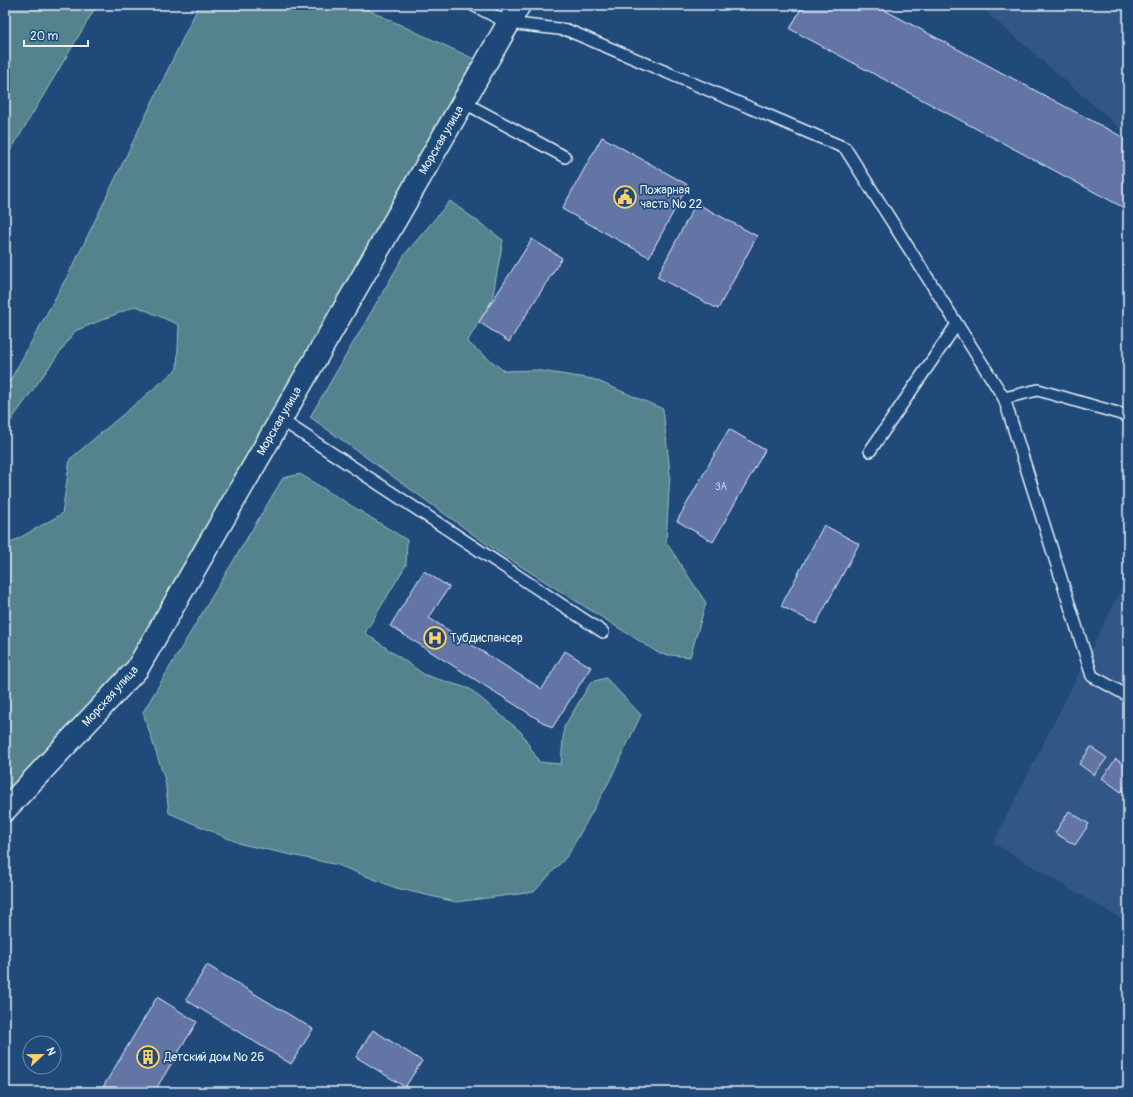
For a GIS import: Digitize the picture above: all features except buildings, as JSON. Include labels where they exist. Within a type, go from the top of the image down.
[{"type":"street","name":"Морская улица","points":[[5,810],[137,669],[513,14]]},
{"type":"lane","points":[[473,5],[513,14],[567,30],[844,148],[1004,398],[1092,676],[1128,696]]},
{"type":"lane","points":[[463,102],[565,157]]},
{"type":"lane","points":[[870,451],[957,324]]},
{"type":"lane","points":[[1004,398],[1038,390],[1128,416]]},
{"type":"lane","points":[[280,419],[603,632]]},
{"type":"shaded area","points":[[978,5],[1128,5],[1128,135]]},
{"type":"shaded area","points":[[1128,576],[1128,923],[993,843]]},
{"type":"green space","points":[[5,5],[97,5],[5,160]]},
{"type":"green space","points":[[199,5],[342,5],[366,9],[485,64],[137,669],[5,810],[5,546],[62,514],[70,459],[177,369],[179,325],[136,306],[75,331],[5,429],[5,390],[76,260]]},
{"type":"green space","points":[[450,201],[503,240],[492,300],[467,342],[504,371],[535,370],[593,379],[663,409],[670,473],[666,542],[706,603],[690,657],[660,654],[495,550],[310,417],[405,254]]},
{"type":"green space","points":[[300,474],[407,540],[406,565],[365,633],[425,675],[470,689],[521,732],[539,762],[561,764],[564,727],[591,682],[606,678],[641,715],[610,780],[568,855],[534,892],[456,902],[396,888],[338,865],[241,844],[169,813],[165,780],[143,712],[283,478]]},
{"type":"place","name":"Пожарная часть № 22","points":[[625,197]]},
{"type":"place","name":"Тубдиспансер","points":[[435,638]]},
{"type":"place","name":"Детский дом № 26","points":[[148,1057]]}]
